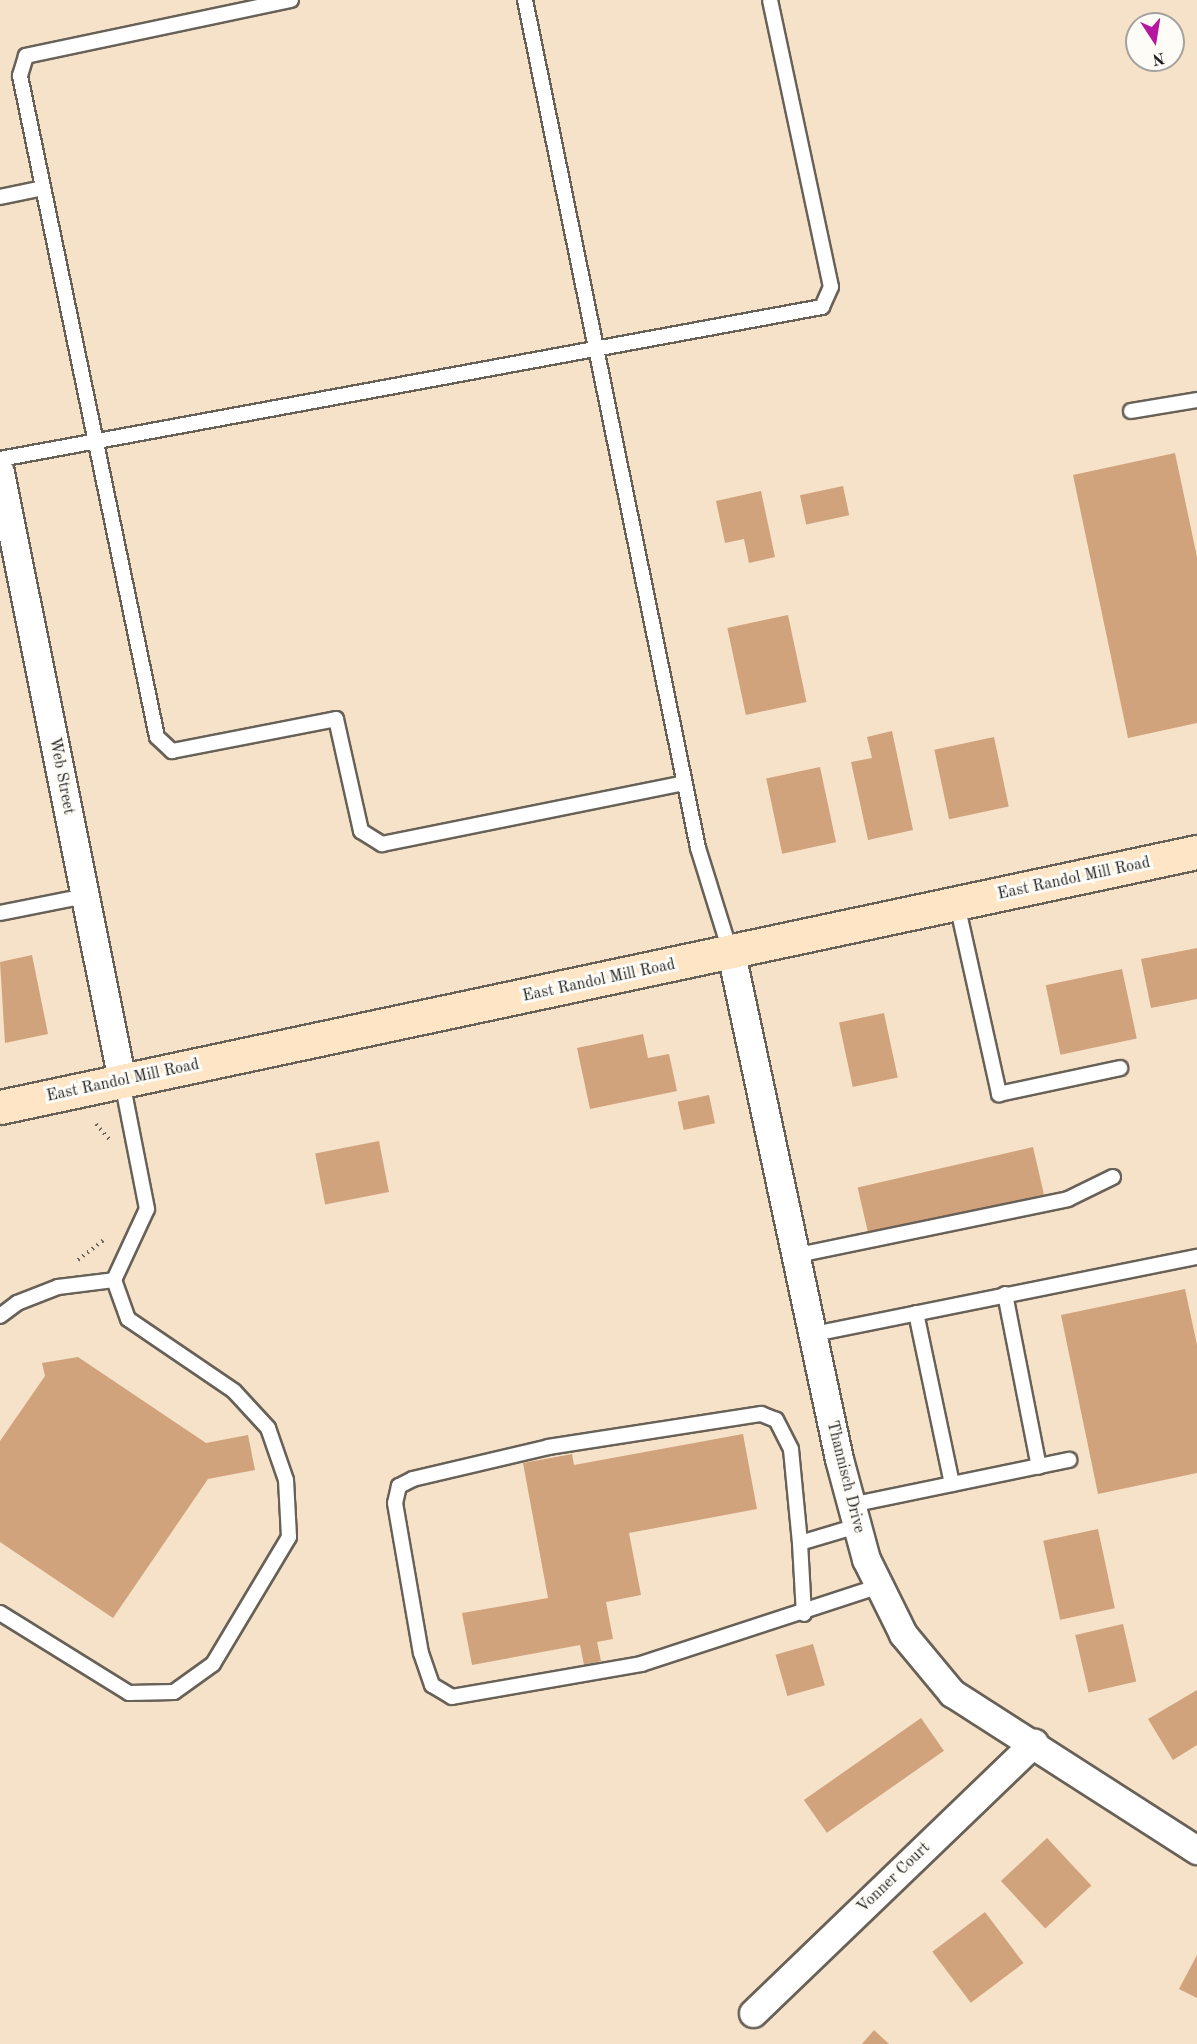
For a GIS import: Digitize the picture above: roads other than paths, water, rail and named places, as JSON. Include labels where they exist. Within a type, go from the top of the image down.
[{"type":"main road","name":"East Randol Mill Road","points":[[0,1107],[1197,852]]},
{"type":"street","name":"Web Street","points":[[0,472],[122,1081]]},
{"type":"street","name":"Thannisch Drive","points":[[731,953],[854,1515],[880,1586],[903,1634],[952,1693],[1034,1743],[1197,1850]]},
{"type":"street","name":"Vonner Court","points":[[753,2013],[1034,1743]]},
{"type":"lane","points":[[291,0],[26,56],[20,76],[157,737],[172,751],[336,719],[361,831],[382,844],[684,783]]},
{"type":"lane","points":[[525,0],[684,783],[731,953]]},
{"type":"lane","points":[[0,459],[95,444],[597,352],[822,307],[831,287],[770,0]]},
{"type":"lane","points":[[0,196],[43,188]]},
{"type":"lane","points":[[1131,411],[1197,400]]},
{"type":"lane","points":[[0,913],[85,896]]},
{"type":"lane","points":[[957,904],[999,1094],[1120,1068]]},
{"type":"lane","points":[[0,1613],[129,1693],[174,1692],[213,1664],[289,1537],[285,1480],[268,1428],[234,1391],[128,1318],[114,1280],[147,1209],[122,1081]]},
{"type":"lane","points":[[798,1255],[1068,1199],[1113,1177]]},
{"type":"lane","points":[[814,1334],[1197,1257]]},
{"type":"lane","points":[[0,1316],[17,1303],[58,1287],[114,1280]]},
{"type":"lane","points":[[1005,1294],[1039,1467]]},
{"type":"lane","points":[[916,1313],[952,1484]]},
{"type":"lane","points":[[804,1614],[801,1543],[791,1449],[776,1420],[761,1414],[549,1447],[413,1479],[399,1486],[395,1503],[420,1653],[432,1685],[452,1697],[641,1664],[804,1614],[880,1586]]},
{"type":"lane","points":[[801,1543],[854,1515],[952,1484],[1069,1460]]}]
